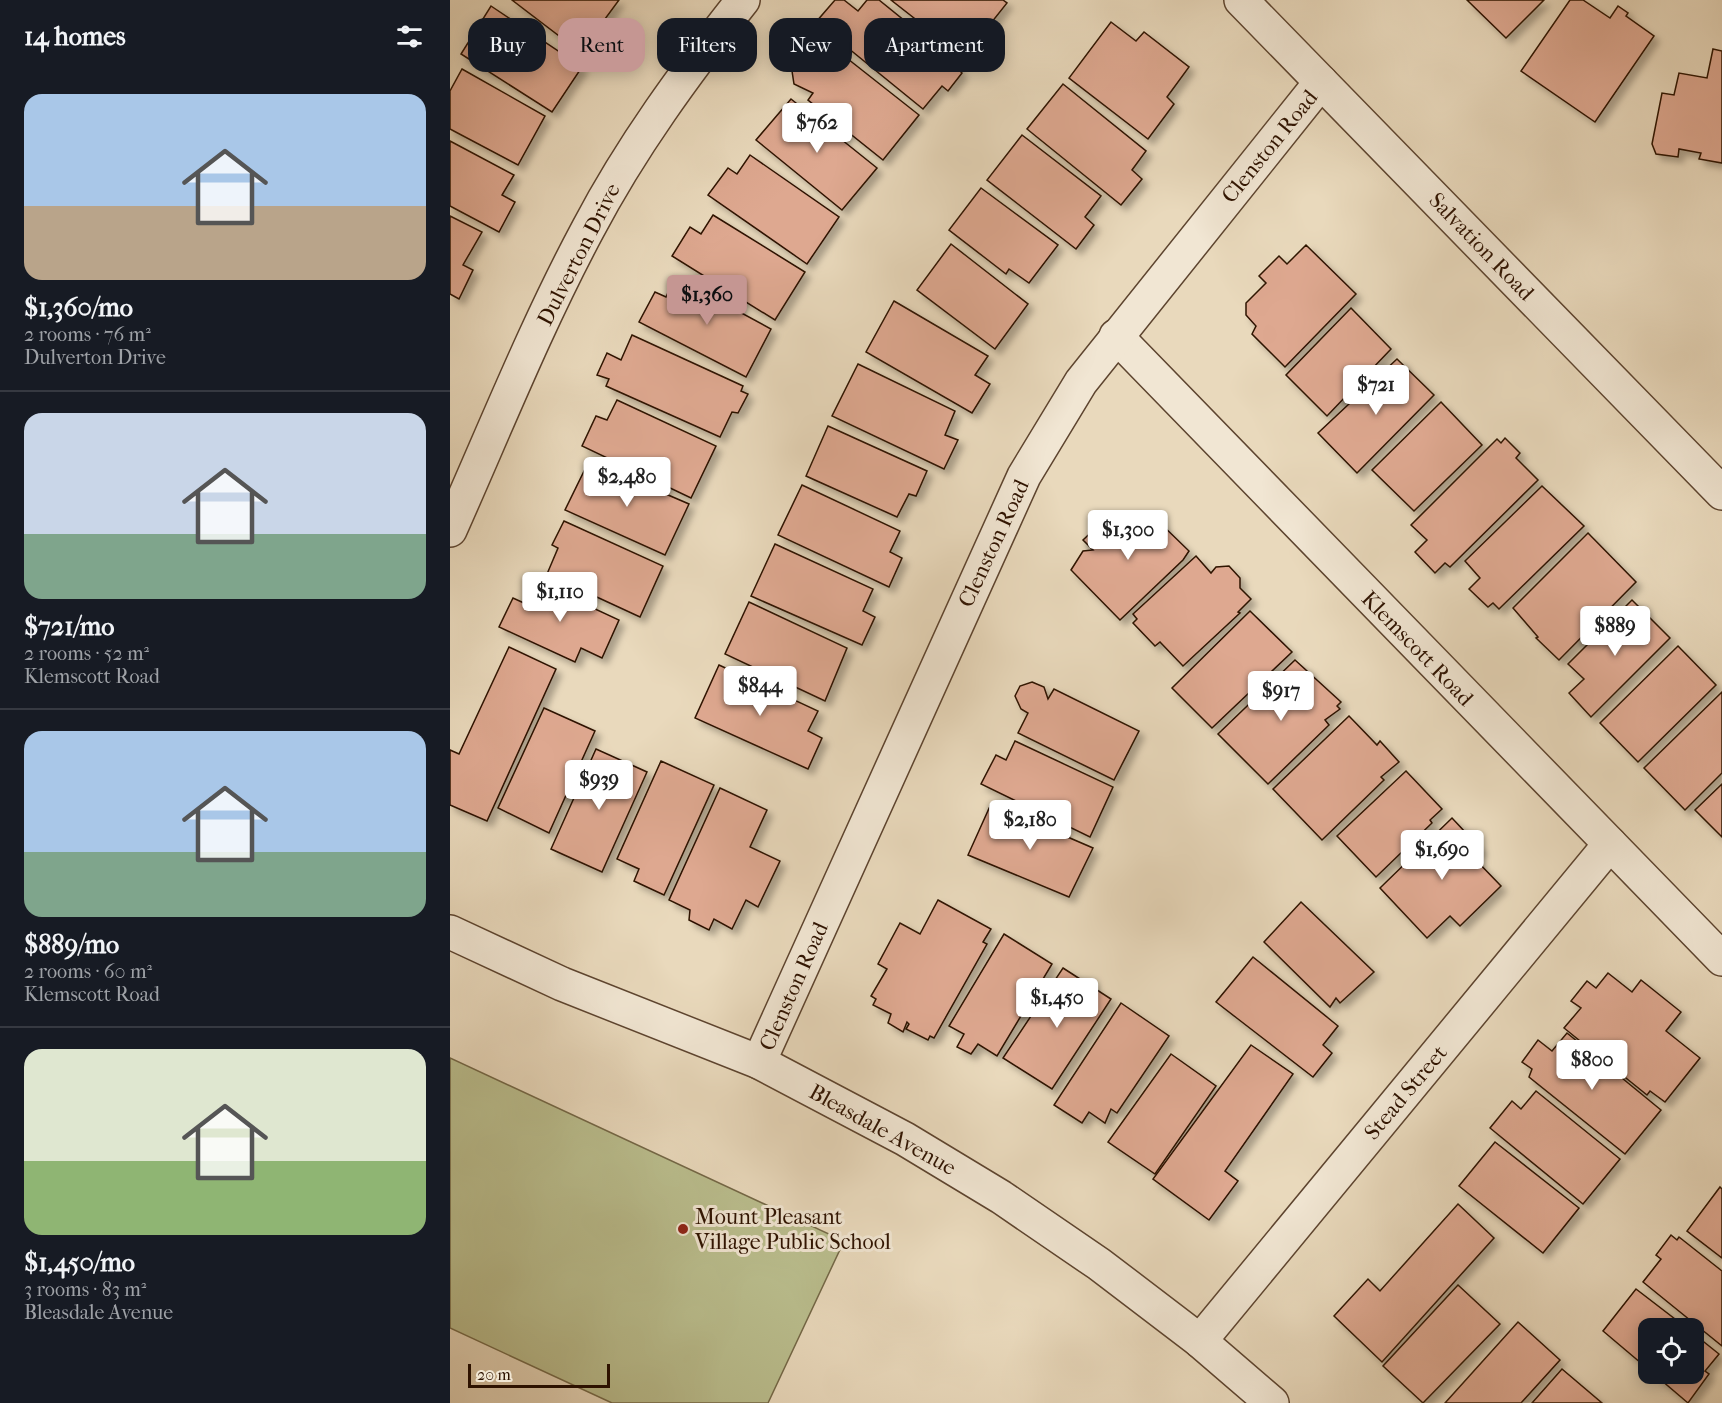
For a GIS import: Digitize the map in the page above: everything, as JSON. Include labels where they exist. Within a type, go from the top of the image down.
[{"type":"street","name":"Dulverton Drive","points":[[450,530],[548,310],[588,229],[619,174],[682,78],[743,0]]},
{"type":"street","name":"Salvation Road","points":[[1241,0],[1722,493]]},
{"type":"street","name":"Clenston Road","points":[[759,1062],[1024,476],[1081,382],[1321,82]]},
{"type":"street","name":"Klemscott Road","points":[[1116,336],[1722,959]]},
{"type":"street","name":"Stead Street","points":[[1200,1341],[1610,844]]},
{"type":"street","name":"Bleasdale Avenue","points":[[450,932],[562,984],[759,1062],[905,1139],[1001,1197],[1100,1264],[1200,1341],[1272,1403]]},
{"type":"green space","points":[[450,1058],[844,1241],[768,1403],[612,1403],[450,1328]]},
{"type":"building","points":[[512,0],[619,0],[606,18],[558,18],[558,35],[546,26],[546,18],[536,18]]},
{"type":"building","points":[[835,0],[844,0],[858,11],[867,0],[879,0],[901,18],[864,18],[864,61],[852,51],[852,18],[819,18]]},
{"type":"building","points":[[891,0],[1003,0],[1007,3],[995,18],[914,18]]},
{"type":"building","points":[[1467,0],[1544,0],[1506,38]]},
{"type":"building","points":[[1570,0],[1583,0],[1610,18],[1618,6],[1628,13],[1626,16],[1654,36],[1595,122],[1521,71]]},
{"type":"building","points":[[491,6],[509,18],[484,18]]},
{"type":"building","points":[[1111,22],[1136,41],[1144,32],[1189,67],[1167,97],[1174,104],[1148,139],[1069,78]]},
{"type":"building","points":[[468,43],[468,58],[461,54]]},
{"type":"building","points":[[546,43],[558,51],[558,72],[579,72],[552,112],[489,72],[546,72]]},
{"type":"building","points":[[1713,49],[1722,51],[1722,163],[1699,159],[1701,153],[1679,149],[1678,157],[1656,154],[1652,144],[1662,93],[1674,95],[1679,73],[1707,78]]},
{"type":"building","points":[[852,62],[919,115],[883,160],[808,100],[813,93],[794,84],[792,72],[852,72]]},
{"type":"building","points":[[462,69],[545,116],[518,165],[450,129],[450,91]]},
{"type":"building","points":[[877,72],[962,73],[948,91],[942,86],[923,109]]},
{"type":"building","points":[[1063,84],[1146,151],[1132,170],[1142,179],[1121,205],[1027,129]]},
{"type":"building","points":[[791,99],[877,168],[842,210],[756,140]]},
{"type":"building","points":[[1022,135],[1101,196],[1085,217],[1094,225],[1076,249],[987,180]]},
{"type":"building","points":[[450,141],[514,175],[502,195],[515,202],[499,232],[450,206]]},
{"type":"building","points":[[750,155],[839,217],[807,264],[708,195],[728,168],[737,174]]},
{"type":"building","points":[[981,188],[1058,245],[1029,283],[1009,269],[1006,274],[949,230]]},
{"type":"building","points":[[713,215],[805,272],[775,320],[672,256],[690,227],[701,234]]},
{"type":"building","points":[[450,216],[482,232],[463,265],[473,270],[459,299],[450,294]]},
{"type":"building","points":[[951,244],[1028,304],[995,349],[917,290]]},
{"type":"building","points":[[1306,245],[1356,294],[1285,367],[1252,334],[1256,326],[1246,315],[1246,303],[1266,283],[1259,276],[1279,256],[1287,264]]},
{"type":"building","points":[[675,277],[771,329],[746,377],[639,322],[655,292],[666,297]]},
{"type":"building","points":[[894,301],[988,356],[975,375],[990,384],[972,413],[866,352]]},
{"type":"building","points":[[1351,308],[1391,349],[1327,416],[1286,375]]},
{"type":"building","points":[[632,335],[743,386],[741,391],[748,394],[738,413],[732,412],[720,437],[606,386],[609,379],[597,375],[607,353],[621,360]]},
{"type":"building","points":[[1397,359],[1434,395],[1357,473],[1318,433]]},
{"type":"building","points":[[858,364],[955,411],[945,435],[958,440],[944,469],[832,416]]},
{"type":"building","points":[[617,400],[716,446],[691,498],[582,446],[596,416],[607,420]]},
{"type":"building","points":[[1441,402],[1482,445],[1414,511],[1372,470]]},
{"type":"building","points":[[828,426],[927,471],[916,496],[909,494],[897,517],[806,476]]},
{"type":"building","points":[[1505,438],[1520,453],[1516,458],[1538,480],[1450,567],[1445,563],[1435,573],[1415,552],[1427,540],[1411,525],[1497,439],[1501,443]]},
{"type":"building","points":[[589,461],[689,504],[665,555],[565,510]]},
{"type":"building","points":[[802,485],[900,531],[890,552],[902,558],[889,587],[778,535]]},
{"type":"building","points":[[1542,486],[1584,526],[1499,609],[1493,603],[1488,607],[1469,589],[1480,578],[1465,561]]},
{"type":"building","points":[[1134,511],[1150,527],[1157,520],[1189,551],[1183,560],[1120,620],[1071,570],[1083,551],[1093,550],[1083,540],[1101,523],[1110,534],[1113,523],[1121,515],[1130,515]]},
{"type":"building","points":[[564,521],[663,566],[640,617],[547,574],[558,548],[552,545]]},
{"type":"building","points":[[1588,533],[1636,582],[1559,660],[1536,638],[1538,637],[1513,608]]},
{"type":"building","points":[[775,544],[873,589],[863,611],[875,617],[862,645],[751,596]]},
{"type":"building","points":[[1196,556],[1211,573],[1216,567],[1229,566],[1240,578],[1240,588],[1251,599],[1238,612],[1240,613],[1183,666],[1160,642],[1155,646],[1133,623],[1137,619],[1133,614]]},
{"type":"building","points":[[535,581],[619,620],[602,658],[581,648],[575,662],[499,627],[513,598],[526,604]]},
{"type":"building","points":[[1632,600],[1670,638],[1591,717],[1569,693],[1584,679],[1568,664]]},
{"type":"building","points":[[749,602],[847,648],[825,701],[725,654]]},
{"type":"building","points":[[1250,611],[1292,652],[1212,728],[1172,688]]},
{"type":"building","points":[[1678,646],[1716,685],[1638,762],[1600,723]]},
{"type":"building","points":[[509,647],[556,669],[487,821],[450,805],[450,750],[459,754]]},
{"type":"building","points":[[1295,660],[1341,702],[1337,706],[1340,709],[1325,720],[1329,725],[1268,784],[1218,734]]},
{"type":"building","points":[[719,665],[818,711],[808,731],[822,738],[808,769],[695,718]]},
{"type":"building","points":[[1032,682],[1044,687],[1048,699],[1054,689],[1139,731],[1114,780],[1018,733],[1028,713],[1021,709],[1015,696],[1020,686]]},
{"type":"building","points":[[1722,692],[1722,773],[1685,810],[1644,768]]},
{"type":"building","points":[[544,708],[595,731],[549,833],[498,808]]},
{"type":"building","points":[[1349,716],[1377,745],[1380,741],[1399,762],[1381,777],[1384,780],[1322,840],[1273,789]]},
{"type":"building","points":[[1015,741],[1113,787],[1090,837],[981,784],[996,755],[1006,760]]},
{"type":"building","points":[[596,749],[647,772],[602,872],[551,849]]},
{"type":"building","points":[[661,761],[714,785],[664,895],[634,881],[639,869],[617,859]]},
{"type":"building","points":[[1406,771],[1442,809],[1430,820],[1432,823],[1376,877],[1337,836]]},
{"type":"building","points":[[1722,784],[1722,837],[1695,810]]},
{"type":"building","points":[[720,788],[767,810],[750,847],[780,861],[758,907],[746,900],[732,929],[714,919],[709,930],[689,920],[690,910],[669,900]]},
{"type":"building","points":[[991,804],[1093,848],[1069,897],[968,855]]},
{"type":"building","points":[[1452,818],[1481,849],[1473,857],[1501,886],[1460,926],[1450,916],[1427,938],[1380,888]]},
{"type":"building","points":[[938,900],[991,929],[983,942],[987,944],[934,1038],[930,1036],[928,1040],[906,1029],[909,1024],[907,1022],[903,1032],[888,1023],[891,1014],[873,1005],[876,999],[871,996],[887,969],[878,964],[900,923],[920,934]]},
{"type":"building","points":[[1301,902],[1374,972],[1340,1003],[1336,998],[1330,1007],[1264,942]]},
{"type":"building","points":[[1004,934],[1052,964],[997,1056],[978,1044],[971,1054],[957,1047],[964,1034],[949,1026]]},
{"type":"building","points":[[1253,957],[1338,1026],[1323,1045],[1332,1053],[1313,1077],[1216,1002]]},
{"type":"building","points":[[1063,968],[1111,999],[1052,1089],[1003,1058]]},
{"type":"building","points":[[1608,973],[1632,992],[1641,980],[1681,1012],[1666,1031],[1700,1058],[1665,1102],[1650,1091],[1647,1095],[1564,1028],[1581,1008],[1571,1001],[1587,981],[1596,988]]},
{"type":"building","points":[[1121,1003],[1169,1036],[1117,1113],[1111,1109],[1105,1123],[1089,1112],[1082,1123],[1054,1105]]},
{"type":"building","points":[[1567,1033],[1661,1110],[1625,1154],[1529,1077],[1532,1069],[1522,1062],[1538,1040],[1552,1051]]},
{"type":"building","points":[[1251,1045],[1293,1074],[1225,1171],[1238,1181],[1209,1220],[1153,1179]]},
{"type":"building","points":[[1171,1054],[1216,1086],[1155,1174],[1108,1142]]},
{"type":"building","points":[[1536,1091],[1620,1159],[1583,1204],[1490,1128],[1512,1101],[1521,1109]]},
{"type":"building","points":[[1495,1142],[1579,1208],[1543,1253],[1459,1186]]},
{"type":"building","points":[[1720,1187],[1722,1189],[1722,1258],[1687,1231]]},
{"type":"building","points":[[1458,1204],[1494,1238],[1382,1362],[1334,1316],[1368,1279],[1380,1291]]},
{"type":"building","points":[[1671,1235],[1677,1240],[1679,1237],[1722,1271],[1722,1346],[1704,1331],[1704,1318],[1687,1318],[1643,1282],[1661,1259],[1656,1255]]},
{"type":"building","points":[[1458,1285],[1500,1324],[1423,1403],[1383,1366]]},
{"type":"building","points":[[1636,1289],[1674,1318],[1638,1318],[1638,1361],[1603,1331]]},
{"type":"building","points":[[1518,1322],[1560,1360],[1521,1403],[1445,1403]]},
{"type":"building","points":[[1704,1342],[1719,1354],[1705,1371],[1709,1374],[1704,1381]]},
{"type":"building","points":[[1562,1369],[1602,1403],[1532,1403]]},
{"type":"building","points":[[1666,1384],[1702,1384],[1688,1403]]},
{"type":"place","name":"Mount Pleasant Village Public School","points":[[683,1229]]}]
